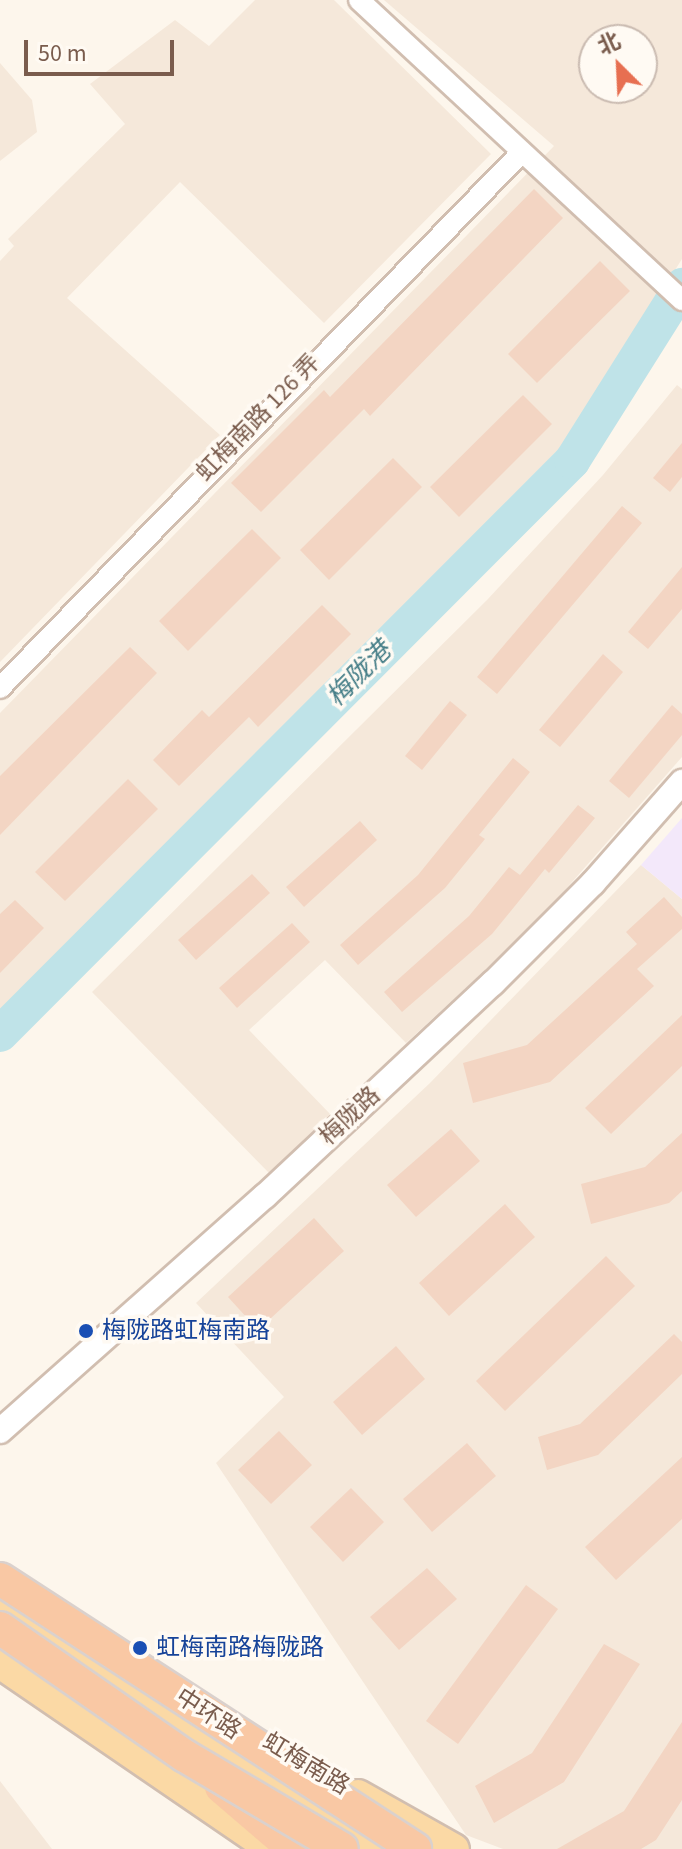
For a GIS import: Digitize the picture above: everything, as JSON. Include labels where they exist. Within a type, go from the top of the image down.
[{"type":"highway","name":"中环路","points":[[0,1579],[385,1839],[422,1845]]},
{"type":"highway","name":"中环路","points":[[0,1627],[185,1756],[339,1849]]},
{"type":"highway","points":[[185,1756],[293,1849]]},
{"type":"main road","name":"虹梅南路","points":[[0,1570],[422,1845],[454,1849]]},
{"type":"main road","name":"虹梅南路","points":[[0,1602],[87,1664],[385,1839]]},
{"type":"main road","points":[[61,1612],[87,1664]]},
{"type":"main road","points":[[0,1627],[339,1849]]},
{"type":"main road","points":[[45,1656],[83,1721]]},
{"type":"main road","points":[[0,1663],[272,1849]]},
{"type":"main road","points":[[224,1819],[240,1849]]},
{"type":"street","points":[[359,0],[682,300]]},
{"type":"street","name":"虹梅南路 126 弄","points":[[0,688],[521,153]]},
{"type":"street","name":"梅陇路","points":[[0,1431],[265,1196],[472,1002],[593,883],[682,782]]},
{"type":"shaded area","points":[[255,0],[334,0],[491,154],[324,323],[180,182],[67,298],[220,435],[0,662],[0,261],[14,246],[8,239],[125,124],[90,84],[175,20],[209,46]]},
{"type":"shaded area","points":[[384,0],[682,0],[682,259],[565,443],[0,1014],[0,713],[554,146]]},
{"type":"shaded area","points":[[0,63],[32,100],[37,132],[0,161]]},
{"type":"shaded area","points":[[677,385],[682,389],[682,757],[536,923],[406,1043],[325,960],[249,1030],[332,1116],[270,1174],[92,992],[487,600],[603,475]]},
{"type":"shaded area","points":[[682,818],[682,899],[641,865]]},
{"type":"shaded area","points":[[641,865],[682,899],[682,1849],[503,1849],[466,1835],[216,1463],[284,1397],[196,1303],[430,1083]]},
{"type":"shaded area","points":[[0,1781],[52,1849],[0,1849]]},
{"type":"building","points":[[534,189],[563,218],[370,416],[364,409],[261,512],[231,483],[324,390],[330,397]]},
{"type":"building","points":[[600,261],[630,291],[537,383],[508,354]]},
{"type":"building","points":[[523,395],[552,424],[459,517],[430,487]]},
{"type":"building","points":[[682,443],[682,477],[670,492],[653,478]]},
{"type":"building","points":[[393,458],[422,487],[329,580],[300,550]]},
{"type":"building","points":[[622,506],[642,523],[497,694],[477,677]]},
{"type":"building","points":[[252,529],[281,558],[188,651],[159,621]]},
{"type":"building","points":[[682,567],[682,609],[648,649],[628,632]]},
{"type":"building","points":[[322,605],[351,634],[258,727],[249,717],[179,786],[153,760],[202,710],[209,717]]},
{"type":"building","points":[[130,647],[157,673],[0,835],[0,776]]},
{"type":"building","points":[[603,654],[623,672],[560,747],[539,730]]},
{"type":"building","points":[[450,701],[467,715],[422,770],[405,756]]},
{"type":"building","points":[[672,705],[682,714],[682,735],[629,798],[609,781]]},
{"type":"building","points":[[513,758],[530,772],[479,835],[485,839],[445,888],[358,965],[340,945],[418,875]]},
{"type":"building","points":[[128,779],[158,809],[65,901],[35,872]]},
{"type":"building","points":[[578,805],[595,818],[549,873],[545,869],[492,934],[402,1012],[384,992],[469,916],[509,867],[520,875]]},
{"type":"building","points":[[360,821],[377,840],[304,907],[286,887]]},
{"type":"building","points":[[252,874],[270,893],[196,960],[178,940]]},
{"type":"building","points":[[664,897],[682,917],[682,929],[637,969],[654,986],[550,1082],[473,1103],[463,1063],[527,1045],[637,944],[626,932]]},
{"type":"building","points":[[15,900],[44,928],[0,973],[0,914]]},
{"type":"building","points":[[292,923],[310,942],[237,1008],[219,988]]},
{"type":"building","points":[[682,1015],[682,1066],[611,1134],[585,1108]]},
{"type":"building","points":[[451,1129],[480,1161],[416,1217],[387,1185]]},
{"type":"building","points":[[682,1133],[682,1191],[669,1203],[591,1224],[581,1184],[645,1167]]},
{"type":"building","points":[[505,1204],[535,1237],[449,1316],[419,1283]]},
{"type":"building","points":[[314,1218],[344,1251],[258,1330],[228,1297]]},
{"type":"building","points":[[606,1256],[635,1286],[505,1411],[476,1381]]},
{"type":"building","points":[[674,1334],[682,1342],[682,1374],[598,1455],[547,1470],[538,1437],[580,1424]]},
{"type":"building","points":[[396,1346],[425,1379],[362,1435],[333,1402]]},
{"type":"building","points":[[279,1431],[312,1465],[271,1504],[238,1470]]},
{"type":"building","points":[[467,1443],[496,1476],[432,1532],[403,1499]]},
{"type":"building","points":[[682,1457],[682,1519],[616,1580],[585,1547]]},
{"type":"building","points":[[351,1488],[384,1522],[343,1562],[310,1527]]},
{"type":"building","points":[[427,1568],[457,1599],[399,1650],[370,1617]]},
{"type":"building","points":[[526,1585],[558,1609],[458,1744],[426,1721]]},
{"type":"building","points":[[604,1644],[640,1664],[564,1782],[494,1823],[475,1786],[532,1753]]},
{"type":"building","points":[[682,1722],[682,1800],[656,1840],[641,1849],[557,1849],[624,1811]]},
{"type":"waterway","name":"梅陇港","points":[[0,1034],[572,461],[682,286]]},
{"type":"place","name":"梅陇路虹梅南路","points":[[86,1331]]},
{"type":"place","name":"虹梅南路梅陇路","points":[[140,1648]]}]
